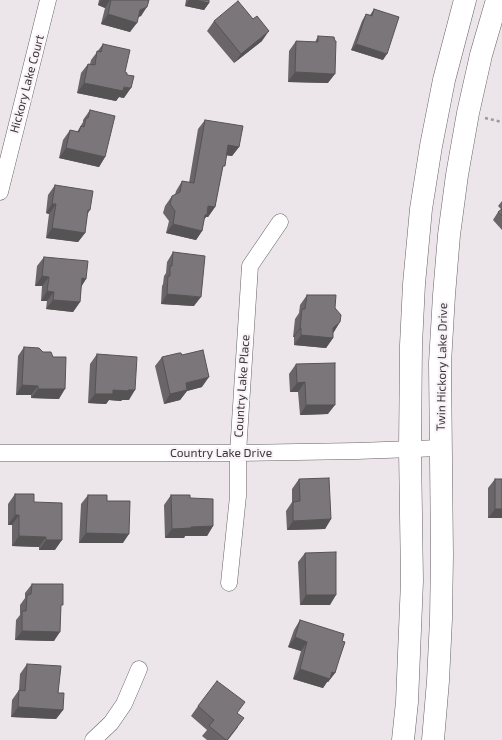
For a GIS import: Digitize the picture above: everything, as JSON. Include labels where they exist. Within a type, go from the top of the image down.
[{"type":"street","name":"Hickory Lake Court","points":[[0,192],[48,0]]},
{"type":"street","points":[[403,740],[407,702],[412,581],[410,345],[414,284],[421,209],[431,146],[444,80],[465,0]]},
{"type":"street","name":"Twin Hickory Lake Drive","points":[[433,740],[441,619],[442,555],[440,363],[449,235],[457,175],[468,113],[481,55],[497,0]]},
{"type":"street","name":"Country Lake Place","points":[[229,583],[238,496],[238,453],[250,266],[280,222]]},
{"type":"street","name":"Country Lake Drive","points":[[0,453],[238,453],[441,448]]},
{"type":"street","points":[[93,740],[111,723],[124,704],[139,669]]},
{"type":"path","points":[[483,117],[502,122]]},
{"type":"building","points":[[111,0],[149,0],[147,7],[140,10],[137,23],[108,14]]},
{"type":"building","points":[[194,0],[209,0],[209,3]]},
{"type":"building","points":[[238,1],[253,19],[257,16],[269,31],[241,54],[214,21]]},
{"type":"building","points":[[374,9],[399,17],[387,54],[356,44],[366,14],[372,16]]},
{"type":"building","points":[[318,36],[334,37],[336,41],[335,74],[295,72],[296,41],[318,42]]},
{"type":"building","points":[[103,44],[130,50],[125,72],[127,75],[134,76],[131,88],[124,87],[123,91],[84,83],[88,64],[95,65],[97,51],[101,52]]},
{"type":"building","points":[[90,110],[115,116],[105,157],[66,148],[70,130],[79,132],[81,126],[84,127]]},
{"type":"building","points":[[205,120],[243,126],[239,147],[228,145],[225,166],[223,166],[215,207],[208,206],[202,231],[173,224],[175,211],[170,204],[172,196],[180,192],[182,181],[194,183]]},
{"type":"building","points":[[55,185],[93,191],[90,210],[88,210],[85,233],[52,228],[56,204],[52,204]]},
{"type":"building","points":[[502,209],[502,216],[498,212]]},
{"type":"building","points":[[173,252],[205,256],[201,297],[167,294],[168,276],[170,276],[170,266],[172,266]]},
{"type":"building","points":[[44,257],[88,261],[86,279],[82,278],[80,302],[53,300],[54,292],[47,291],[49,277],[42,276]]},
{"type":"building","points":[[307,295],[336,295],[335,308],[341,315],[340,322],[333,328],[333,338],[301,335],[300,328],[302,309],[305,309]]},
{"type":"building","points":[[24,347],[39,348],[43,352],[51,352],[53,357],[66,357],[65,389],[38,389],[38,386],[22,385]]},
{"type":"building","points":[[203,350],[209,377],[186,383],[187,390],[170,394],[162,357],[179,353],[182,355]]},
{"type":"building","points":[[97,354],[137,357],[135,390],[113,390],[113,394],[95,394]]},
{"type":"building","points":[[335,363],[335,405],[306,405],[305,382],[297,383],[296,364]]},
{"type":"building","points":[[329,478],[331,519],[293,521],[293,502],[300,501],[299,479]]},
{"type":"building","points":[[495,479],[502,479],[502,509],[495,509]]},
{"type":"building","points":[[15,494],[34,494],[34,502],[62,503],[62,540],[46,540],[46,537],[19,536],[19,515],[15,515]]},
{"type":"building","points":[[88,495],[107,495],[107,501],[130,501],[129,534],[86,533]]},
{"type":"building","points":[[171,495],[190,495],[190,498],[213,499],[213,526],[172,529]]},
{"type":"building","points":[[336,552],[336,595],[306,595],[305,553]]},
{"type":"building","points":[[32,584],[63,584],[63,605],[61,605],[60,632],[22,631],[22,611],[26,611],[27,595],[31,594]]},
{"type":"building","points":[[300,620],[344,634],[342,641],[345,642],[335,673],[332,672],[330,679],[300,669],[307,642],[295,637]]},
{"type":"building","points":[[27,664],[61,666],[58,693],[64,693],[63,710],[18,707],[19,690],[25,691]]},
{"type":"building","points":[[217,681],[245,702],[237,713],[244,718],[227,740],[209,726],[214,720],[198,706]]}]
